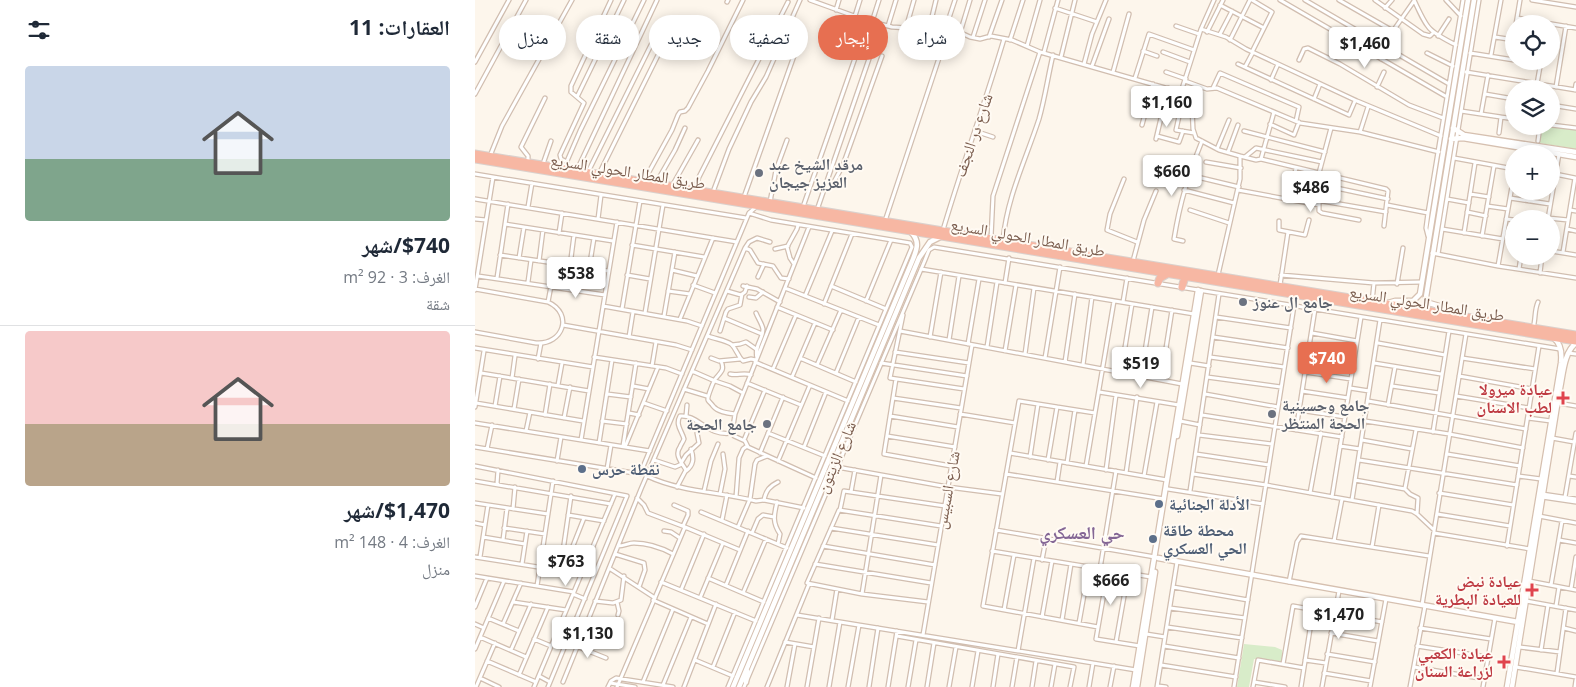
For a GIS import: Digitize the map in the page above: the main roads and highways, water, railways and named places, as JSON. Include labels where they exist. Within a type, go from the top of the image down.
[{"type":"highway","name":"طريق المطار الحولي السريع","points":[[475,154],[743,201],[769,202],[885,221],[943,234],[1185,277],[1274,287],[1576,335]]},
{"type":"highway","name":"طريق المطار الحولي السريع","points":[[475,159],[540,166]]},
{"type":"highway","name":"طريق المطار الحولي السريع","points":[[552,169],[565,165],[577,170],[598,174],[713,193],[759,206],[910,232],[991,239],[1218,276],[1259,286]]},
{"type":"highway","points":[[1158,283],[1159,279],[1167,274]]},
{"type":"highway","points":[[1182,287],[1185,277]]},
{"type":"highway","name":"طريق المطار الحولي السريع","points":[[1274,287],[1576,342]]},
{"type":"place","name":"مرقد الشيخ عبد العزيز جيجان","points":[[759,173]]},
{"type":"place","name":"جامع ال عنوز","points":[[1243,302]]},
{"type":"place","name":"عيادة ميرولا لطب الاسنان","points":[[1563,398]]},
{"type":"place","name":"جامع وحسينية الحجة المنتظر","points":[[1272,414]]},
{"type":"place","name":"جامع الحجة","points":[[767,424]]},
{"type":"place","name":"نقطة حرس","points":[[582,469]]},
{"type":"place","name":"الأدلة الجنائية","points":[[1159,504]]},
{"type":"place","name":"محطة طاقة الحي العسكري","points":[[1153,539]]},
{"type":"place","name":"عيادة نبض للعيادة البطرية","points":[[1532,590]]},
{"type":"place","name":"عيادة الكعبي لزراعة السنان","points":[[1504,662]]},
{"type":"district","name":"حي العسكري","points":[[1082,532]]}]
